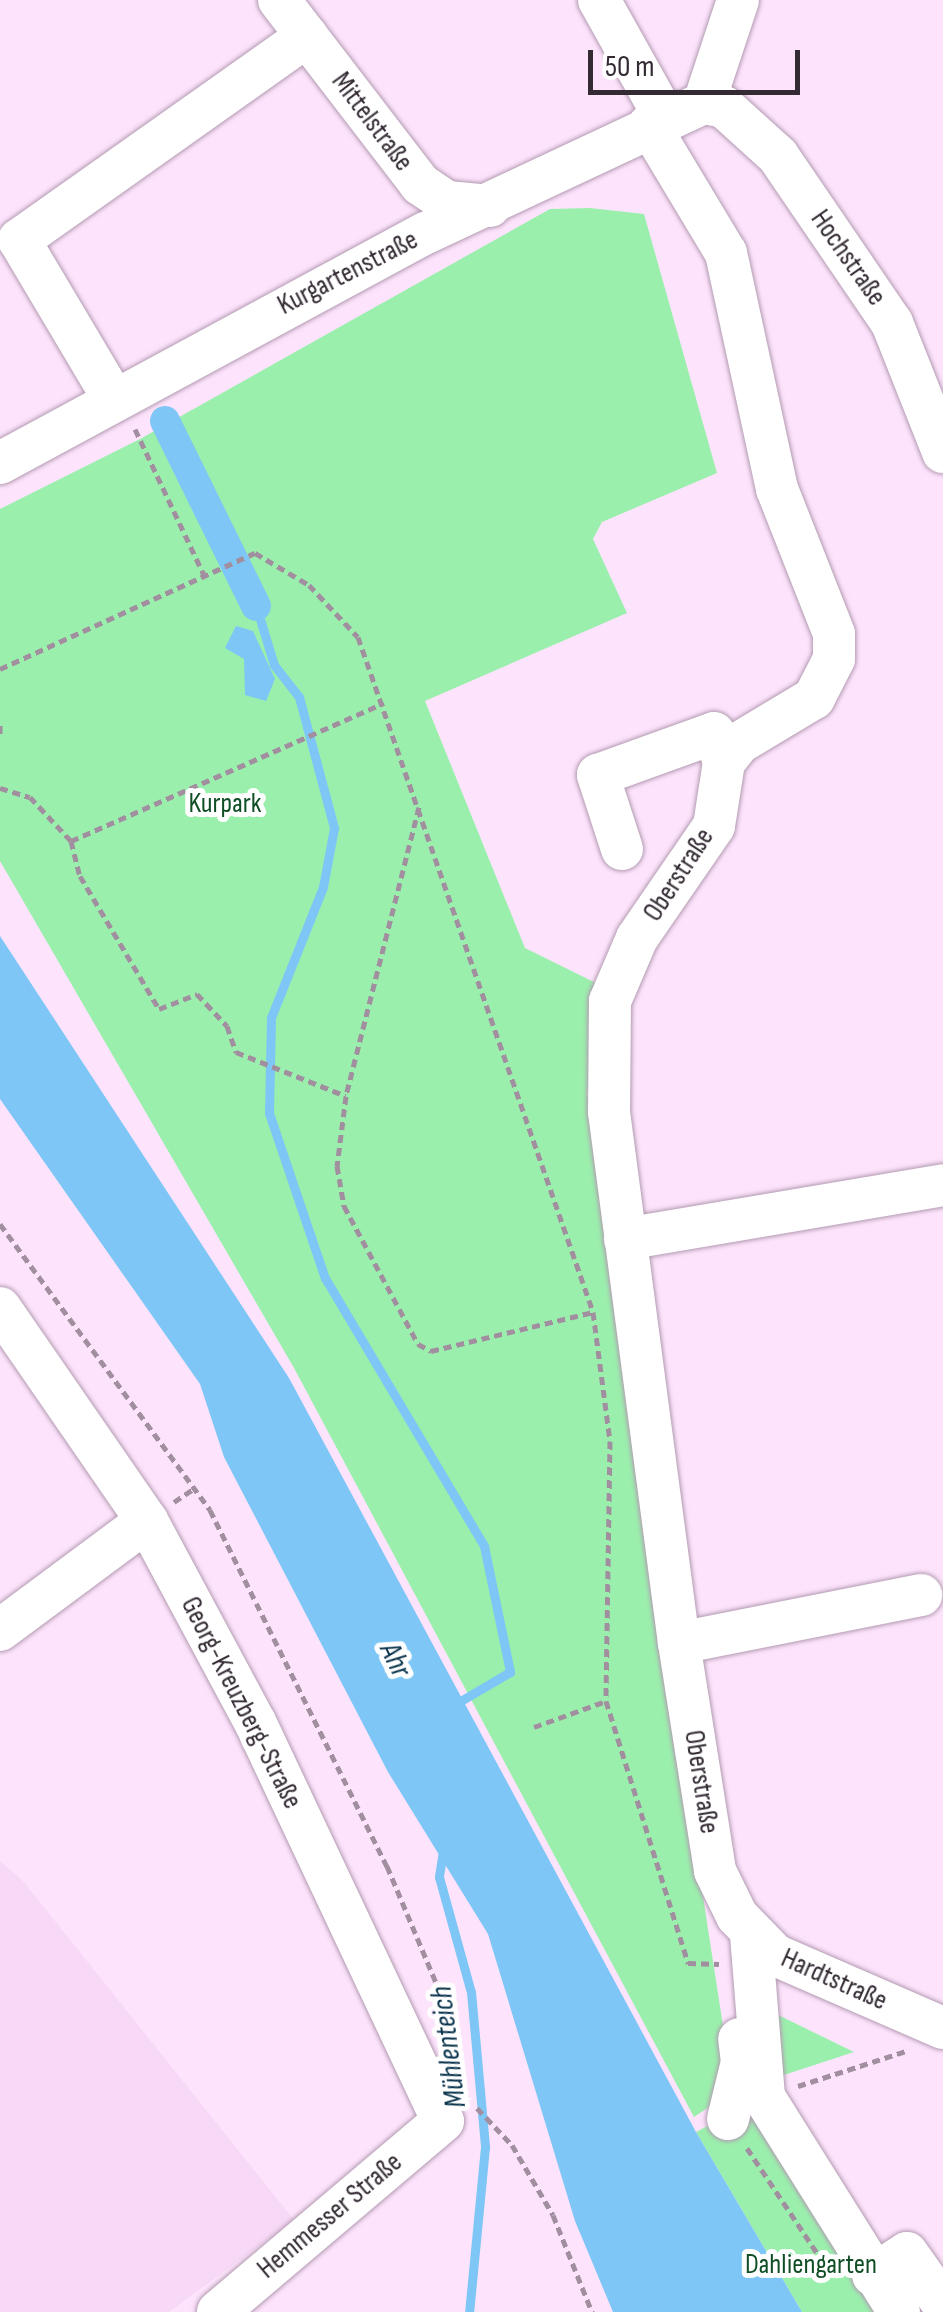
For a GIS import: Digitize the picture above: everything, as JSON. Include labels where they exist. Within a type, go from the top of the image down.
[{"type":"street","name":"Mittelstraße","points":[[279,0],[420,184],[447,202],[490,206]]},
{"type":"street","points":[[599,0],[657,122],[726,252],[772,470],[834,634],[834,658],[814,698],[740,743],[724,762]]},
{"type":"street","points":[[704,103],[738,0]]},
{"type":"street","points":[[113,398],[10,243],[307,36]]},
{"type":"street","name":"Kurgartenstraße","points":[[0,462],[408,242],[704,103]]},
{"type":"street","name":"Hochstraße","points":[[704,103],[724,107],[778,156],[892,322],[942,445]]},
{"type":"street","points":[[622,848],[598,775],[714,733],[724,762]]},
{"type":"street","name":"Oberstraße","points":[[724,762],[714,826],[637,938],[610,1001],[609,1112],[679,1643],[714,1871],[738,1938]]},
{"type":"street","points":[[625,1239],[943,1185]]},
{"type":"street","name":"Georg-Kreuzberg-Straße","points":[[0,1308],[147,1521],[458,2112]]},
{"type":"street","points":[[0,1630],[147,1521]]},
{"type":"street","points":[[679,1643],[921,1595]]},
{"type":"street","points":[[738,1938],[746,2108],[900,2312]]},
{"type":"street","name":"Hardtstraße","points":[[738,1938],[934,2036]]},
{"type":"street","name":"Hemmesser Straße","points":[[218,2312],[458,2112]]},
{"type":"street","points":[[873,2275],[907,2253],[943,2304]]},
{"type":"path","points":[[113,398],[140,439],[204,576]]},
{"type":"path","points":[[0,669],[254,553],[309,584],[358,637],[420,804],[592,1312],[610,1441],[606,1701],[688,1963],[738,1938]]},
{"type":"path","points":[[71,840],[384,704]]},
{"type":"path","points":[[0,725],[0,736]]},
{"type":"path","points":[[0,788],[30,796],[71,840],[80,876],[160,1009],[197,994],[214,1008],[236,1052],[346,1096]]},
{"type":"path","points":[[420,804],[346,1096],[337,1166],[344,1206],[418,1344],[431,1351],[454,1348],[535,1322],[592,1312]]},
{"type":"path","points":[[0,1224],[210,1510],[388,1866],[442,1997],[454,2051]]},
{"type":"path","points":[[534,1728],[606,1701]]},
{"type":"path","points":[[824,2264],[746,2108],[934,2036]]},
{"type":"path","points":[[458,2112],[512,2144],[553,2215],[592,2312]]},
{"type":"shaded area","points":[[0,1861],[23,1881],[294,2220],[169,2312],[0,2312]]},
{"type":"green space","name":"Kurpark","points":[[590,208],[644,214],[717,473],[602,522],[593,539],[627,613],[425,701],[525,948],[608,989],[587,1093],[632,1438],[728,2058],[727,2095],[694,2117],[294,1368],[0,861],[0,509],[140,439],[550,209]]},
{"type":"green space","points":[[772,2012],[854,2052],[778,2077]]},
{"type":"green space","name":"Dahliengarten","points":[[745,2106],[877,2312],[802,2312],[696,2132]]},
{"type":"water","points":[[236,626],[253,631],[275,679],[266,701],[245,695],[244,659],[225,648]]},
{"type":"water","name":"Ahr","points":[[0,936],[289,1378],[696,2132],[802,2312],[613,2312],[575,2221],[488,1934],[388,1772],[224,1457],[200,1384],[0,1099]]},
{"type":"waterway","points":[[165,421],[256,606]]},
{"type":"waterway","points":[[256,606],[274,665],[299,697],[334,828],[323,887],[271,1018],[269,1113],[325,1278],[484,1546],[510,1672],[452,1706]]},
{"type":"waterway","name":"Mühlenteich","points":[[443,1851],[439,1877],[471,1992],[485,2147],[469,2312]]}]
